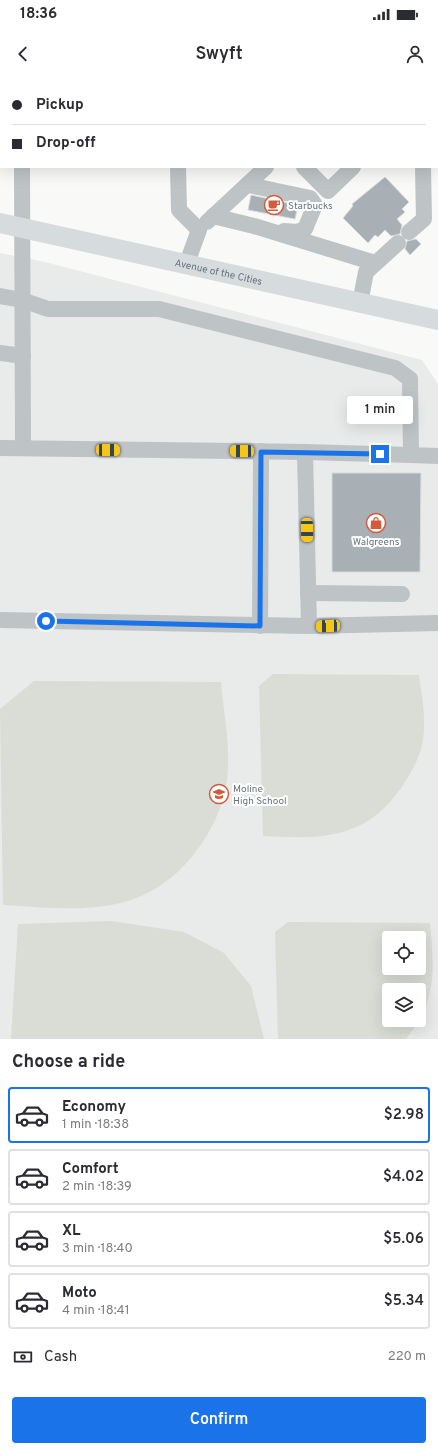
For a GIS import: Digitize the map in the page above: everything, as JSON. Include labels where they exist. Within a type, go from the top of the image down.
[{"type":"main road","name":"Avenue of the Cities","points":[[0,223],[187,263],[438,320]]},
{"type":"street","points":[[22,168],[23,448]]},
{"type":"street","points":[[178,168],[179,210],[199,230]]},
{"type":"street","points":[[187,263],[199,230],[249,185],[265,168]]},
{"type":"street","points":[[305,168],[328,192],[352,168]]},
{"type":"street","points":[[360,303],[366,272],[424,219],[424,168]]},
{"type":"street","points":[[249,185],[310,198],[315,205],[305,230],[297,232],[254,226]]},
{"type":"street","points":[[213,216],[254,226],[375,263]]},
{"type":"street","points":[[0,296],[22,300],[48,309],[159,309],[395,368],[410,378],[411,455]]},
{"type":"street","points":[[0,353],[22,356]]},
{"type":"street","points":[[0,448],[305,452],[438,456]]},
{"type":"street","points":[[260,626],[261,452]]},
{"type":"street","points":[[305,452],[309,626]]},
{"type":"street","points":[[308,593],[402,594]]},
{"type":"street","points":[[0,620],[260,626],[438,623]]},
{"type":"shaded area","points":[[0,253],[45,262],[422,360],[438,384],[438,1039],[0,1039]]},
{"type":"shaded area","points":[[273,674],[419,675],[424,719],[422,745],[408,778],[387,805],[372,818],[357,827],[340,833],[323,836],[263,836],[259,686]]},
{"type":"shaded area","points":[[34,681],[221,682],[228,754],[224,797],[212,827],[200,846],[180,870],[159,887],[136,898],[112,905],[87,908],[3,905],[0,709]]},
{"type":"shaded area","points":[[111,921],[184,932],[224,953],[251,986],[264,1039],[11,1039],[18,924]]},
{"type":"shaded area","points":[[288,922],[430,923],[433,970],[432,984],[426,1005],[426,983],[382,983],[382,1027],[414,1027],[406,1039],[278,1039],[275,932]]},
{"type":"building","points":[[385,177],[409,202],[402,209],[405,212],[397,219],[402,225],[400,234],[391,236],[385,230],[378,237],[375,235],[368,243],[343,218],[353,206],[352,204]]},
{"type":"building","name":"Starbucks","points":[[251,195],[298,205],[295,219],[248,210]]},
{"type":"building","points":[[416,239],[421,244],[410,255],[405,249],[407,241]]},
{"type":"building","name":"Walgreens","points":[[332,473],[421,473],[420,572],[332,572]]},
{"type":"place","name":"Starbucks","points":[[274,205]]},
{"type":"place","name":"Walgreens","points":[[376,523]]},
{"type":"place","name":"Moline High School","points":[[219,794]]},
{"type":"route","points":[[46,621],[260,626],[261,452],[380,454]]}]
